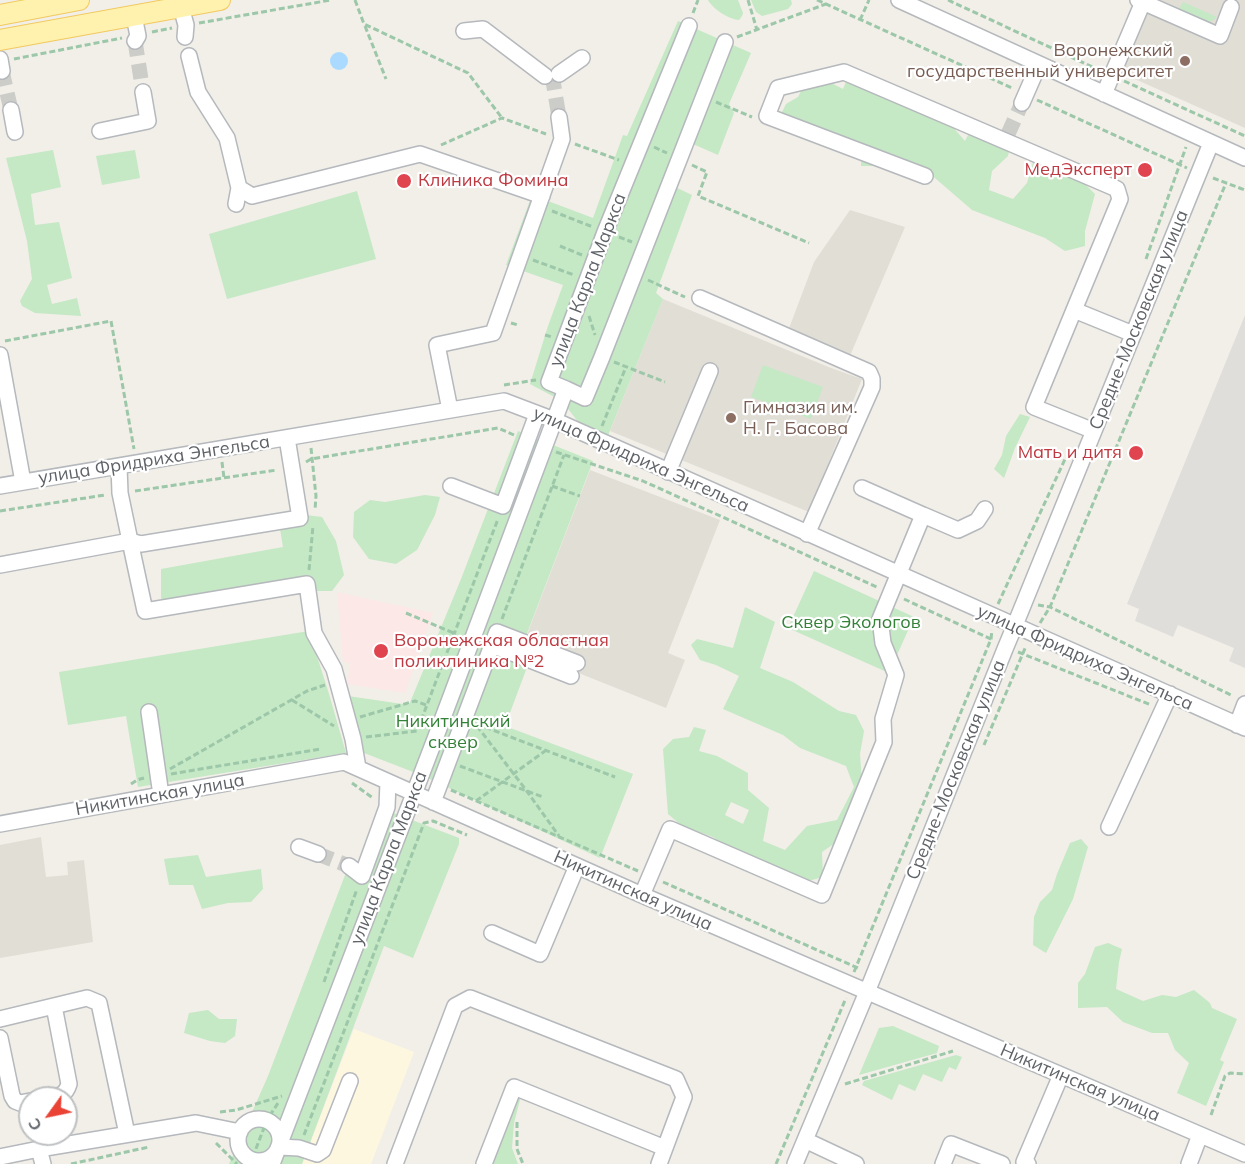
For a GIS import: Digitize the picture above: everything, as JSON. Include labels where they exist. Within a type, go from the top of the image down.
[{"type":"main road","points":[[0,15],[79,0]]},
{"type":"main road","points":[[0,40],[134,16],[184,23],[220,0]]},
{"type":"street","points":[[899,0],[1245,158]]},
{"type":"street","points":[[1104,94],[1141,1],[1220,36],[1231,8]]},
{"type":"street","points":[[134,16],[136,38]]},
{"type":"street","name":"улица Карла Маркса","points":[[272,1164],[566,389],[549,382],[632,164],[689,26]]},
{"type":"street","points":[[464,31],[483,29],[552,75],[582,58]]},
{"type":"street","points":[[566,389],[585,398],[725,42]]},
{"type":"street","points":[[189,56],[198,92],[227,138],[239,188],[236,204]]},
{"type":"street","points":[[1024,99],[1039,64]]},
{"type":"street","points":[[925,176],[767,116],[778,88],[844,72],[1006,137],[1117,189],[1120,199],[1034,407],[1087,429]]},
{"type":"street","points":[[100,131],[148,121],[143,92]]},
{"type":"street","points":[[11,110],[15,132]]},
{"type":"street","points":[[450,410],[436,345],[493,333],[562,139],[559,117]]},
{"type":"street","name":"Средне-Московская улица","points":[[795,1164],[1016,625],[1087,429],[1133,334],[1211,142]]},
{"type":"street","points":[[239,188],[252,196],[420,154],[543,196]]},
{"type":"street","points":[[694,298],[868,372],[872,379],[872,387],[807,534]]},
{"type":"street","points":[[1074,310],[1133,334]]},
{"type":"street","points":[[0,355],[24,482]]},
{"type":"street","points":[[668,472],[710,371]]},
{"type":"street","name":"улица Фридриха Энгельса","points":[[0,486],[504,401],[554,420],[897,574],[996,610],[1032,634],[1241,727]]},
{"type":"street","points":[[451,486],[503,506],[537,414]]},
{"type":"street","points":[[0,565],[130,541],[141,544],[300,518],[287,438]]},
{"type":"street","points":[[119,466],[120,493],[145,611],[307,584],[314,633],[334,669],[353,739],[358,768]]},
{"type":"street","points":[[862,488],[958,530],[977,520],[985,509]]},
{"type":"street","points":[[642,895],[670,829],[822,895],[884,742],[883,719],[896,675],[883,643],[880,619],[923,515]]},
{"type":"street","points":[[433,802],[494,639],[574,669]]},
{"type":"street","points":[[1109,827],[1170,694]]},
{"type":"street","points":[[1240,701],[1241,727]]},
{"type":"street","points":[[149,712],[161,795]]},
{"type":"street","name":"Никитинская улица","points":[[0,824],[344,762],[642,895],[1245,1154]]},
{"type":"street","points":[[349,866],[362,876],[387,807],[388,782]]},
{"type":"street","points":[[299,847],[318,854]]},
{"type":"street","points":[[492,933],[540,954],[577,866]]},
{"type":"street","points":[[0,1019],[87,998],[99,1003],[128,1134]]},
{"type":"street","points":[[395,1164],[455,1006],[470,998],[676,1079],[684,1097],[659,1164]]},
{"type":"street","points":[[54,1006],[68,1086]]},
{"type":"street","points":[[0,1038],[12,1096],[18,1102]]},
{"type":"street","points":[[1025,1163],[1061,1075]]},
{"type":"street","points":[[279,1147],[299,1148],[317,1154],[323,1150],[350,1081]]},
{"type":"street","points":[[484,1164],[514,1087],[665,1148]]},
{"type":"street","points":[[267,1120],[278,1131],[279,1147],[275,1154],[268,1158],[250,1162],[240,1148],[238,1140],[240,1132],[250,1121],[267,1120]]},
{"type":"street","points":[[0,1157],[41,1157],[128,1134],[196,1123],[240,1132]]},
{"type":"street","points":[[1189,1164],[1200,1135]]},
{"type":"street","points":[[805,1140],[856,1164]]},
{"type":"street","points":[[943,1164],[951,1144],[1002,1164]]},
{"type":"path","points":[[1,64],[136,38],[184,23],[331,0]]},
{"type":"path","points":[[355,0],[386,79]]},
{"type":"path","points":[[689,26],[698,0]]},
{"type":"path","points":[[748,0],[757,30]]},
{"type":"path","points":[[817,0],[1024,99],[1179,164],[1145,263]]},
{"type":"path","points":[[860,20],[869,0]]},
{"type":"path","points":[[948,0],[1245,136]]},
{"type":"path","points":[[725,42],[826,4]]},
{"type":"path","points":[[364,24],[468,73],[502,118],[632,164]]},
{"type":"path","points":[[704,97],[753,117]]},
{"type":"path","points":[[420,154],[502,118]]},
{"type":"path","points":[[707,172],[698,196],[809,243]]},
{"type":"path","points":[[1164,710],[1022,653],[1050,607],[1226,183],[1245,190]]},
{"type":"path","points":[[560,246],[595,260]]},
{"type":"path","points":[[520,255],[584,288],[602,357]]},
{"type":"path","points":[[635,274],[694,298]]},
{"type":"path","points":[[0,342],[111,321],[134,449]]},
{"type":"path","points":[[600,431],[626,367]]},
{"type":"path","points":[[224,478],[299,467],[312,459],[498,428],[527,440]]},
{"type":"path","points":[[856,967],[991,639],[996,610],[1087,429]]},
{"type":"path","points":[[544,447],[643,481],[991,639]]},
{"type":"path","points":[[494,639],[564,455]]},
{"type":"path","points":[[552,486],[580,496]]},
{"type":"path","points":[[292,700],[353,739],[417,731],[503,506]]},
{"type":"path","points":[[996,610],[1024,602],[1050,607],[1240,701]]},
{"type":"path","points":[[406,613],[472,640]]},
{"type":"path","points":[[158,776],[307,691],[337,681]]},
{"type":"path","points":[[348,721],[415,701],[445,712]]},
{"type":"path","points":[[560,838],[474,723],[615,777]]},
{"type":"path","points":[[129,786],[137,780],[158,776],[324,749]]},
{"type":"path","points":[[476,801],[546,750]]},
{"type":"path","points":[[449,761],[543,797]]},
{"type":"path","points":[[351,783],[387,807]]},
{"type":"path","points":[[440,785],[874,975]]},
{"type":"path","points":[[322,987],[362,876]]},
{"type":"path","points":[[776,1164],[846,998]]},
{"type":"path","points":[[845,1084],[953,1051]]},
{"type":"path","points":[[1211,1115],[1225,1076],[1230,1073],[1245,1074]]},
{"type":"path","points":[[250,1162],[267,1120],[282,1096]]},
{"type":"path","points":[[517,1121],[517,1149],[523,1164]]},
{"type":"path","points":[[216,1142],[237,1164]]},
{"type":"path","points":[[71,1164],[152,1147]]},
{"type":"shaded area","name":"Воронежский государственный университет","points":[[1161,0],[1245,0],[1245,128],[1119,72],[1150,1],[1159,5]]},
{"type":"shaded area","points":[[850,210],[905,227],[849,358],[788,331],[814,262]]},
{"type":"shaded area","name":"Гимназия им. Н. Г. Басова","points":[[663,299],[862,379],[809,512],[610,431]]},
{"type":"shaded area","points":[[1245,315],[1245,668],[1229,661],[1234,648],[1178,625],[1173,637],[1135,621],[1139,609],[1127,604]]},
{"type":"shaded area","points":[[590,470],[720,520],[668,653],[685,660],[666,708],[521,650]]},
{"type":"shaded area","name":"Воронежская областная поликлиника №2","points":[[337,592],[433,613],[405,693],[347,684],[350,663],[343,662]]},
{"type":"shaded area","points":[[41,837],[46,877],[68,875],[67,862],[84,860],[93,942],[0,958],[0,845]]},
{"type":"shaded area","points":[[354,1029],[414,1052],[371,1164],[302,1164]]},
{"type":"green space","points":[[708,0],[738,0],[742,16],[739,20],[726,16],[713,7]]},
{"type":"green space","points":[[751,0],[791,0],[792,4],[788,9],[762,16],[756,12]]},
{"type":"green space","points":[[1183,2],[1217,17],[1207,22],[1178,11]]},
{"type":"green space","points":[[678,21],[751,53],[729,104],[734,113],[718,155],[693,144],[675,187],[692,195],[656,293],[663,299],[607,438],[582,427],[562,401],[530,384],[563,285],[506,265],[532,195],[593,218],[623,135],[627,136]]},
{"type":"green space","points":[[848,77],[951,125],[965,141],[971,129],[1011,141],[1008,156],[992,171],[989,190],[1013,199],[1027,183],[1034,159],[1084,183],[1095,194],[1085,231],[1085,246],[1065,251],[1045,238],[972,210],[921,166],[890,153],[874,166],[861,166],[862,143],[841,136],[815,139],[780,116],[786,104],[798,97],[805,83],[827,81],[843,89]]},
{"type":"green space","points":[[53,150],[61,187],[31,194],[35,225],[59,222],[72,278],[47,285],[52,304],[77,298],[81,316],[35,313],[22,306],[20,301],[32,279],[27,241],[6,158]]},
{"type":"green space","points":[[135,150],[140,178],[102,185],[96,156]]},
{"type":"green space","points":[[357,191],[376,259],[227,299],[209,234]]},
{"type":"green space","points":[[763,365],[823,387],[811,419],[751,397]]},
{"type":"green space","points":[[1020,414],[1030,417],[1004,478],[994,469],[1002,455],[1006,436]]},
{"type":"green space","name":"Никитинский сквер","points":[[518,431],[593,461],[521,649],[532,654],[505,726],[633,774],[600,858],[421,775],[364,753],[348,696],[409,705]]},
{"type":"green space","points":[[425,495],[440,497],[435,515],[417,550],[396,564],[369,559],[353,537],[354,512],[370,500],[385,502]]},
{"type":"green space","points":[[290,513],[322,517],[336,541],[344,575],[332,591],[299,591],[172,612],[161,598],[161,569],[283,547],[280,529]]},
{"type":"green space","name":"Сквер Экологов","points":[[814,571],[914,617],[889,673],[788,628]]},
{"type":"green space","points":[[745,607],[775,622],[760,668],[793,682],[839,711],[856,715],[864,731],[860,754],[862,782],[838,841],[822,852],[823,877],[804,882],[737,854],[713,837],[682,826],[668,814],[663,749],[673,739],[689,737],[694,727],[706,730],[699,751],[717,756],[748,773],[748,790],[769,808],[763,841],[785,850],[807,826],[837,820],[854,787],[846,766],[800,748],[783,735],[723,709],[739,676],[700,660],[691,645],[697,639],[733,648]],"holes":[[[731,802],[749,810],[743,824],[725,815]]]},
{"type":"green space","name":"Никитинский сквер","points":[[309,631],[346,753],[138,787],[126,716],[68,725],[59,672]]},
{"type":"green space","points":[[391,812],[459,838],[459,844],[413,958],[384,946],[302,1164],[229,1164],[268,1076],[347,870],[366,872]]},
{"type":"green space","points":[[1081,839],[1088,847],[1073,899],[1046,953],[1033,945],[1034,917],[1040,902],[1052,890],[1070,843]]},
{"type":"green space","points":[[198,855],[206,877],[261,869],[263,889],[251,902],[228,903],[202,909],[193,885],[169,885],[164,859]]},
{"type":"green space","points":[[1108,943],[1122,949],[1116,989],[1143,1001],[1162,995],[1176,997],[1194,990],[1210,1003],[1212,1008],[1237,1019],[1220,1060],[1224,1062],[1206,1106],[1177,1093],[1189,1063],[1175,1050],[1168,1033],[1152,1033],[1123,1022],[1107,1007],[1078,1008],[1078,983],[1085,974],[1095,947]]},
{"type":"green space","points":[[208,1010],[219,1019],[237,1019],[235,1036],[225,1043],[184,1033],[189,1013]]},
{"type":"green space","points":[[893,1026],[939,1046],[937,1053],[859,1075],[879,1028]]},
{"type":"green space","points":[[956,1055],[962,1057],[956,1070],[949,1067],[942,1082],[923,1074],[915,1091],[899,1084],[892,1100],[862,1085],[864,1081]]},
{"type":"green space","points":[[516,1094],[521,1096],[514,1123],[512,1148],[518,1164],[489,1164]]},
{"type":"water","points":[[339,52],[345,55],[348,61],[345,67],[339,70],[333,67],[330,61],[333,55]]},
{"type":"tunnel","points":[[135,41],[143,92]]},
{"type":"tunnel","points":[[2,71],[11,110]]},
{"type":"tunnel","points":[[552,75],[559,117]]},
{"type":"tunnel","points":[[1008,134],[1022,103]]},
{"type":"tunnel","points":[[318,854],[349,866]]},
{"type":"place","name":"Воронежский государственный университет","points":[[1185,61]]},
{"type":"place","name":"МедЭксперт","points":[[1145,170]]},
{"type":"place","name":"Клиника Фомина","points":[[404,181]]},
{"type":"place","name":"Гимназия им. Н. Г. Басова","points":[[731,418]]},
{"type":"place","name":"Мать и дитя","points":[[1136,453]]},
{"type":"place","name":"Воронежская областная поликлиника №2","points":[[381,651]]}]
